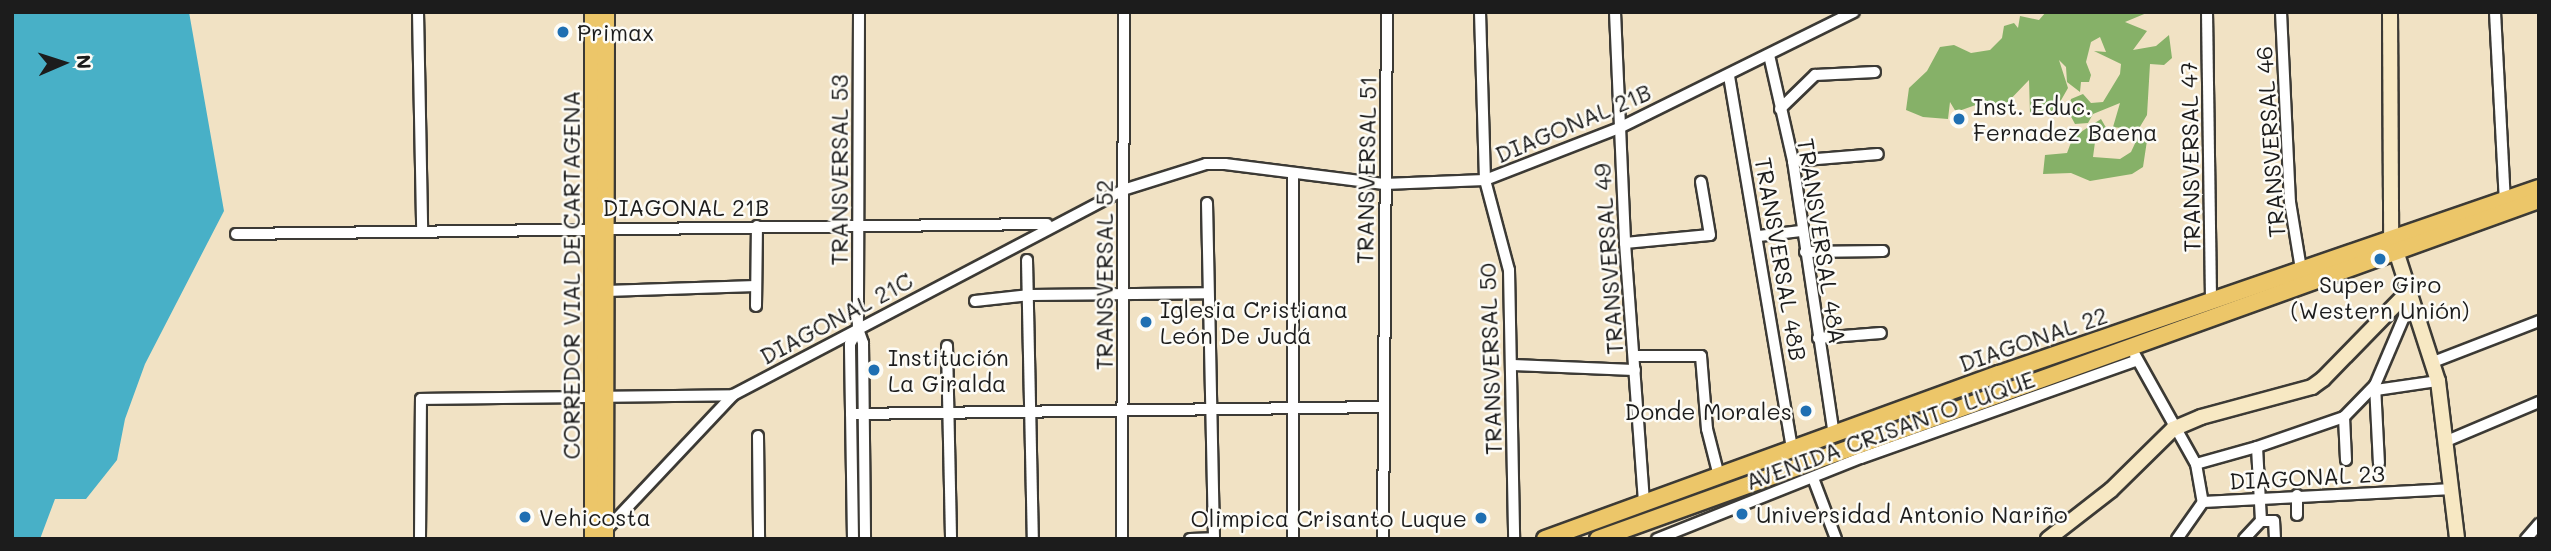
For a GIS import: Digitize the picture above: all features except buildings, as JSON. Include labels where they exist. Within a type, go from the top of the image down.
[{"type":"main road","name":"CORREDOR VIAL DE CARTAGENA","points":[[593,12],[600,226],[606,291],[599,396]]},
{"type":"main road","name":"CORREDOR VIAL DE CARTAGENA","points":[[601,536],[600,226],[606,12]]},
{"type":"main road","name":"DIAGONAL 22","points":[[1598,539],[2506,205],[2539,188]]},
{"type":"main road","name":"DIAGONAL 22","points":[[2506,205],[2539,200]]},
{"type":"main road","name":"DIAGONAL 22","points":[[1545,539],[2301,269],[2394,245]]},
{"type":"street","points":[[418,12],[422,229]]},
{"type":"street","name":"TRANSVERSAL 53","points":[[859,12],[858,328],[863,343],[865,539]]},
{"type":"street","name":"TRANSVERSAL 52","points":[[1122,539],[1124,12]]},
{"type":"street","name":"TRANSVERSAL 51","points":[[1383,539],[1387,12]]},
{"type":"street","name":"TRANSVERSAL 50","points":[[1480,12],[1485,180],[1509,270],[1514,539]]},
{"type":"street","name":"TRANSVERSAL 49","points":[[1615,12],[1625,243],[1644,502]]},
{"type":"street","name":"DIAGONAL 21B","points":[[1123,190],[1206,164],[1244,164],[1293,175],[1384,184],[1485,180],[1619,128],[1854,12]]},
{"type":"street","name":"TRANSVERSAL 47","points":[[2207,12],[2211,301]]},
{"type":"street","name":"TRANSVERSAL 46","points":[[2281,12],[2290,202],[2301,269]]},
{"type":"street","points":[[2390,12],[2394,245],[2438,381],[2449,440],[2457,539]]},
{"type":"street","points":[[2495,12],[2506,205]]},
{"type":"street","name":"TRANSVERSAL 48A","points":[[1769,55],[1793,161],[1801,231],[1834,434]]},
{"type":"street","points":[[1780,109],[1815,75],[1875,72]]},
{"type":"street","name":"TRANSVERSAL 48B","points":[[1729,76],[1759,236],[1792,449]]},
{"type":"street","points":[[1793,161],[1878,154]]},
{"type":"street","points":[[1293,175],[1293,539]]},
{"type":"street","points":[[1625,243],[1710,235],[1701,182]]},
{"type":"street","name":"DIAGONAL 21C","points":[[601,536],[733,395],[1051,224],[1123,190]]},
{"type":"street","points":[[1190,539],[1214,538],[1207,203]]},
{"type":"street","name":"DIAGONAL 21B","points":[[236,234],[600,226],[1051,224]]},
{"type":"street","points":[[756,306],[757,226]]},
{"type":"street","points":[[1759,236],[1801,231]]},
{"type":"street","points":[[1805,252],[1883,251]]},
{"type":"street","points":[[1027,260],[1030,295],[1033,539]]},
{"type":"street","points":[[606,291],[756,286]]},
{"type":"street","points":[[975,301],[1030,295],[1208,293]]},
{"type":"street","points":[[2379,463],[2376,388],[2409,298]]},
{"type":"street","points":[[2048,539],[2111,490],[2174,429],[2201,417],[2312,387],[2409,298]]},
{"type":"street","points":[[2433,362],[2539,321]]},
{"type":"street","name":"TRANSVERSAL 53","points":[[853,539],[850,344],[858,328]]},
{"type":"street","points":[[1818,338],[1881,333]]},
{"type":"street","points":[[2130,344],[2174,429],[2196,464],[2203,502]]},
{"type":"street","points":[[947,346],[951,539]]},
{"type":"street","points":[[1634,356],[1701,356],[1707,429],[1718,475]]},
{"type":"street","name":"AVENIDA CRISANTO LUQUE","points":[[1657,539],[1813,478],[2137,360]]},
{"type":"street","points":[[1512,365],[1635,370]]},
{"type":"street","points":[[2196,464],[2257,447],[2344,417],[2376,388],[2438,381]]},
{"type":"street","points":[[420,539],[421,399],[733,395]]},
{"type":"street","points":[[2449,440],[2539,402]]},
{"type":"street","points":[[851,414],[1383,407]]},
{"type":"street","points":[[2344,417],[2346,460]]},
{"type":"street","points":[[758,436],[760,539]]},
{"type":"street","points":[[2257,447],[2261,522]]},
{"type":"street","points":[[1813,478],[1836,539]]},
{"type":"street","name":"DIAGONAL 23","points":[[2178,536],[2203,502],[2452,489]]},
{"type":"street","points":[[2297,495],[2297,515]]},
{"type":"street","points":[[2244,539],[2261,522],[2274,521],[2276,539]]},
{"type":"street","points":[[2526,539],[2539,524]]},
{"type":"green space","points":[[2046,12],[2149,12],[2125,22],[2147,31],[2133,50],[2156,46],[2169,35],[2172,58],[2164,65],[2150,64],[2147,115],[2138,130],[2113,127],[2120,103],[2093,114],[2088,123],[2075,124],[2068,111],[2071,99],[2083,94],[2091,103],[2103,102],[2120,74],[2121,64],[2094,51],[2106,52],[2100,37],[2091,42],[2086,62],[2091,75],[2089,82],[2081,82],[2080,92],[2067,82],[2066,67],[2059,60],[2068,88],[2056,109],[2043,115],[2030,114],[2029,80],[2003,107],[1987,101],[1956,112],[1950,102],[1948,119],[1923,117],[1906,110],[1909,88],[1927,71],[1940,47],[1954,45],[1971,53],[1990,50],[2002,38],[2004,26],[2014,23],[2018,28],[2020,16],[2039,20]]},
{"type":"green space","points":[[2101,119],[2108,131],[2095,142],[2093,157],[2120,159],[2131,152],[2138,137],[2148,134],[2143,167],[2132,174],[2090,181],[2071,173],[2043,174],[2045,155],[2067,153],[2073,137]]},
{"type":"water","points":[[12,12],[189,12],[224,211],[145,364],[125,419],[117,460],[86,499],[55,499],[40,539],[12,539]]},
{"type":"place","name":"Primax","points":[[563,32]]},
{"type":"place","name":"Inst. Educ. Fernadez Baena","points":[[1959,119]]},
{"type":"place","name":"Super Giro (Western Unión)","points":[[2380,259]]},
{"type":"place","name":"Iglesia Cristiana León De Judá","points":[[1146,322]]},
{"type":"place","name":"Institución La Giralda","points":[[874,370]]},
{"type":"place","name":"Donde Morales","points":[[1806,411]]},
{"type":"place","name":"Universidad Antonio Nariño","points":[[1742,514]]},
{"type":"place","name":"Vehicosta","points":[[525,517]]},
{"type":"place","name":"Olimpica Crisanto Luque","points":[[1481,518]]}]
